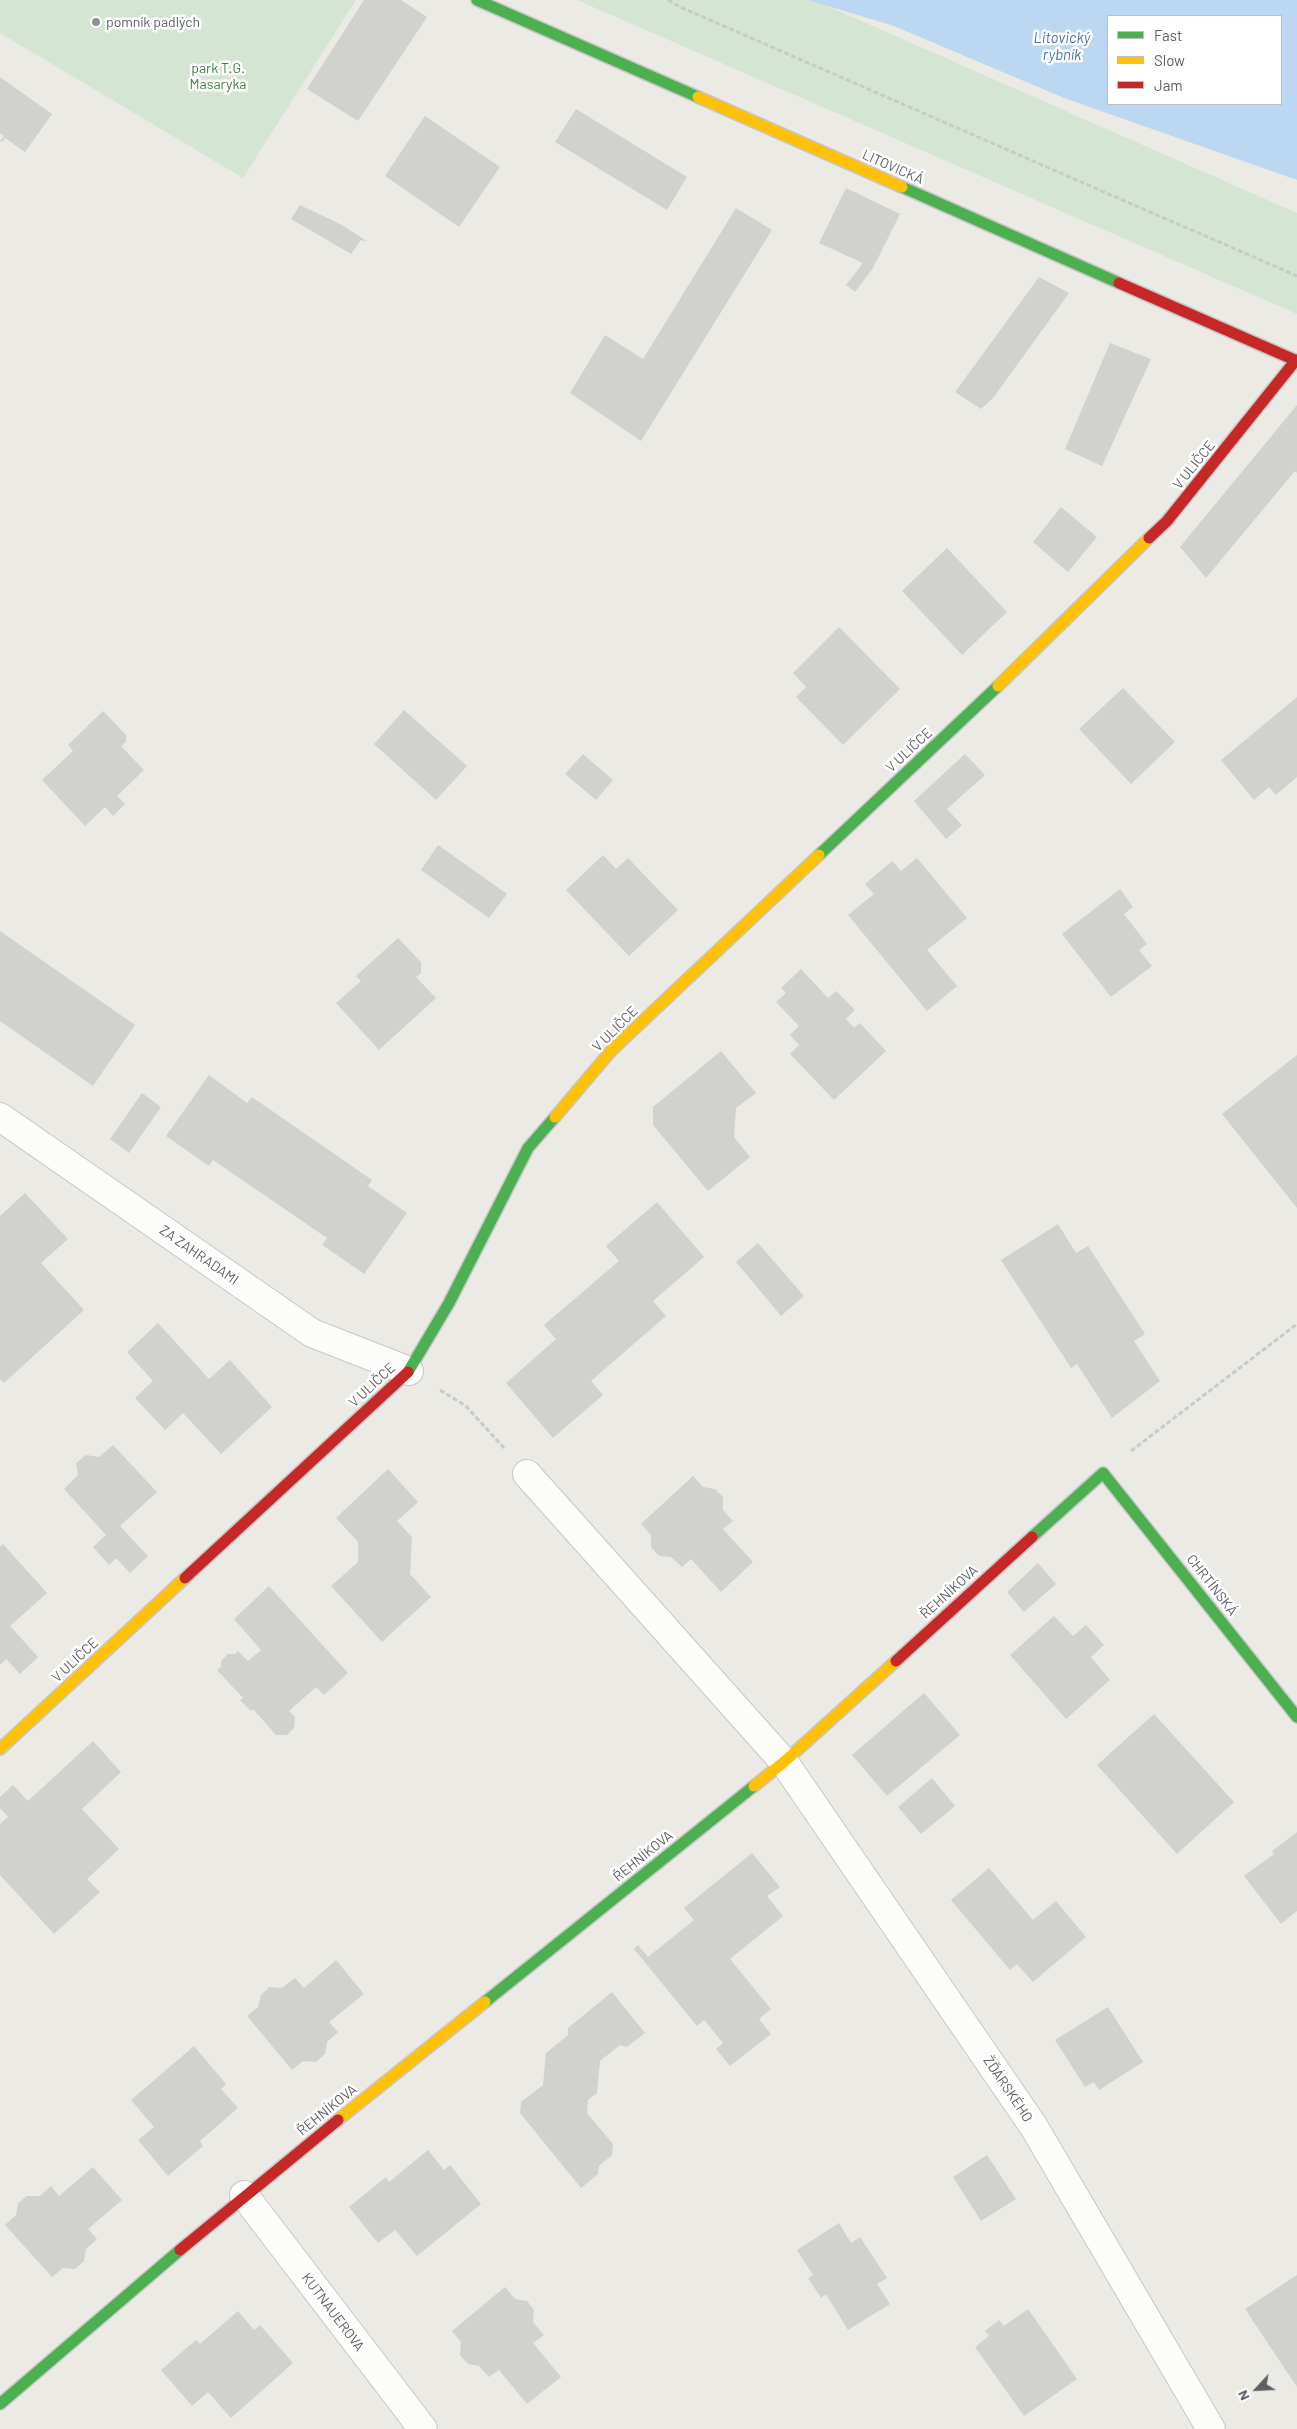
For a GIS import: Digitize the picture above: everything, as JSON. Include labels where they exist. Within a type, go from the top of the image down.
[{"type":"street","name":"LITOVICKÁ","points":[[483,1],[1296,360]]},
{"type":"street","name":"V ULIČCE","points":[[0,1749],[410,1371],[449,1303],[528,1148],[611,1051],[980,704],[1167,522],[1296,360]]},
{"type":"street","name":"ZA ZAHRADAMI","points":[[0,1118],[312,1333],[410,1371]]},
{"type":"street","name":"CHRTÍNSKÁ","points":[[1103,1472],[1297,1716]]},
{"type":"street","name":"ŘEHNÍKOVA","points":[[0,2404],[244,2195],[784,1762],[1103,1472]]},
{"type":"street","name":"ŽĎÁRSKÉHO","points":[[527,1474],[784,1762],[1034,2127],[1211,2429]]},
{"type":"street","name":"KUTNAUEROVA","points":[[244,2195],[423,2429]]},
{"type":"path","points":[[668,0],[680,7],[1297,276]]},
{"type":"path","points":[[1103,1472],[1297,1324]]},
{"type":"path","points":[[410,1371],[466,1406],[527,1474]]},
{"type":"green space","name":"park T.G. Masaryka","points":[[0,0],[356,0],[243,178],[0,33]]},
{"type":"green space","points":[[577,0],[814,0],[1297,213],[1297,314]]},
{"type":"water","name":"Litovický rybník","points":[[808,0],[1297,0],[1297,180],[1064,98],[894,26]]},
{"type":"building","points":[[364,0],[401,0],[427,17],[358,121],[307,89]]},
{"type":"building","points":[[0,77],[52,114],[25,152],[5,138],[2,142],[0,141],[4,136],[0,133]]},
{"type":"building","points":[[576,109],[687,177],[667,210],[555,142]]},
{"type":"building","points":[[425,116],[500,167],[459,227],[385,176]]},
{"type":"building","points":[[846,188],[900,214],[873,268],[855,292],[846,285],[863,263],[819,243]]},
{"type":"building","points":[[300,205],[342,225],[368,242],[361,240],[351,254],[291,219]]},
{"type":"building","points":[[736,208],[772,230],[641,441],[570,393],[605,335],[643,359]]},
{"type":"building","points":[[1039,277],[1069,293],[993,398],[981,409],[955,392]]},
{"type":"building","points":[[1110,343],[1151,359],[1102,466],[1065,449]]},
{"type":"building","points":[[1297,405],[1297,473],[1295,471],[1206,578],[1180,547]]},
{"type":"building","points":[[1061,507],[1097,537],[1068,572],[1033,542]]},
{"type":"building","points":[[947,548],[1007,612],[962,655],[902,591]]},
{"type":"building","points":[[839,627],[900,689],[843,745],[796,697],[806,687],[793,673]]},
{"type":"building","points":[[1123,688],[1175,742],[1131,784],[1079,729]]},
{"type":"building","points":[[1297,697],[1297,777],[1276,795],[1269,787],[1254,800],[1221,760]]},
{"type":"building","points":[[404,710],[467,766],[436,800],[374,744]]},
{"type":"building","points":[[103,711],[126,735],[126,742],[121,746],[144,770],[117,796],[125,804],[113,816],[105,807],[85,826],[42,780],[73,751],[68,745]]},
{"type":"building","points":[[583,754],[613,780],[596,800],[565,774]]},
{"type":"building","points":[[965,754],[985,775],[947,809],[962,825],[946,839],[914,801]]},
{"type":"building","points":[[438,845],[507,894],[489,918],[421,870]]},
{"type":"building","points":[[603,855],[616,869],[628,858],[678,910],[629,956],[566,890]]},
{"type":"building","points":[[917,858],[967,918],[927,950],[957,986],[927,1011],[848,915],[874,894],[865,884],[892,861],[901,871]]},
{"type":"building","points":[[1120,889],[1133,907],[1124,914],[1147,944],[1139,950],[1152,966],[1111,997],[1062,934]]},
{"type":"building","points":[[0,931],[135,1025],[93,1086],[0,1021]]},
{"type":"building","points":[[398,938],[421,962],[421,973],[416,977],[436,998],[379,1050],[336,1003],[361,981],[356,976]]},
{"type":"building","points":[[801,969],[828,998],[836,991],[855,1010],[846,1019],[854,1028],[860,1023],[886,1051],[834,1100],[790,1054],[799,1045],[790,1035],[799,1026],[776,1002],[786,993],[781,988]]},
{"type":"building","points":[[721,1051],[756,1093],[736,1108],[734,1137],[750,1157],[708,1191],[653,1125],[653,1107]]},
{"type":"building","points":[[1297,1055],[1297,1208],[1222,1114]]},
{"type":"building","points":[[209,1075],[247,1103],[252,1097],[372,1180],[368,1186],[407,1213],[364,1274],[322,1245],[327,1238],[213,1160],[209,1166],[166,1136]]},
{"type":"building","points":[[142,1093],[161,1107],[129,1153],[110,1139]]},
{"type":"building","points":[[25,1193],[68,1239],[41,1263],[84,1310],[4,1383],[0,1379],[0,1216]]},
{"type":"building","points":[[657,1202],[704,1257],[653,1301],[666,1316],[591,1381],[603,1395],[553,1438],[506,1383],[556,1339],[544,1325],[619,1261],[606,1246]]},
{"type":"building","points":[[1058,1224],[1076,1253],[1088,1246],[1145,1334],[1134,1341],[1160,1381],[1112,1418],[1077,1364],[1071,1368],[1001,1260]]},
{"type":"building","points":[[758,1243],[804,1296],[781,1316],[736,1262]]},
{"type":"building","points":[[158,1323],[209,1379],[230,1360],[272,1407],[221,1454],[183,1413],[165,1430],[135,1398],[153,1381],[127,1352]]},
{"type":"building","points":[[113,1445],[157,1492],[120,1526],[148,1556],[130,1573],[116,1558],[109,1565],[93,1547],[106,1535],[64,1489],[78,1475],[76,1463],[86,1455],[99,1457]]},
{"type":"building","points":[[388,1469],[418,1502],[397,1521],[412,1537],[410,1574],[431,1597],[382,1642],[331,1586],[358,1562],[358,1542],[336,1518]]},
{"type":"building","points":[[693,1476],[703,1487],[715,1489],[723,1497],[723,1510],[733,1521],[723,1529],[753,1562],[721,1592],[691,1559],[682,1567],[671,1557],[659,1556],[651,1547],[651,1535],[641,1524]]},
{"type":"building","points":[[3,1544],[47,1593],[10,1626],[38,1657],[20,1674],[6,1659],[0,1665],[0,1547]]},
{"type":"building","points":[[1038,1563],[1056,1584],[1024,1612],[1007,1592]]},
{"type":"building","points":[[269,1586],[348,1673],[324,1695],[316,1687],[289,1711],[295,1717],[294,1728],[287,1735],[276,1735],[253,1709],[251,1711],[240,1700],[243,1698],[217,1670],[221,1667],[221,1661],[228,1654],[235,1654],[238,1651],[248,1661],[261,1650],[234,1619]]},
{"type":"building","points":[[1054,1616],[1073,1636],[1086,1625],[1104,1645],[1091,1657],[1110,1680],[1066,1719],[1010,1655]]},
{"type":"building","points":[[924,1693],[960,1735],[887,1796],[852,1755]]},
{"type":"building","points":[[1154,1714],[1234,1802],[1177,1854],[1097,1765]]},
{"type":"building","points":[[93,1741],[121,1772],[82,1809],[119,1849],[87,1879],[100,1892],[54,1934],[0,1875],[0,1824],[8,1817],[0,1808],[0,1797],[13,1785],[28,1801]]},
{"type":"building","points":[[932,1778],[955,1806],[921,1834],[898,1807]]},
{"type":"building","points":[[1297,1832],[1297,1911],[1281,1924],[1244,1876],[1274,1854],[1272,1851]]},
{"type":"building","points":[[752,1853],[780,1887],[767,1896],[783,1916],[730,1959],[771,2009],[759,2019],[771,2034],[730,2066],[716,2049],[723,2043],[704,2020],[697,2026],[634,1949],[638,1945],[648,1957],[694,1920],[684,1908]]},
{"type":"building","points":[[989,1868],[1033,1920],[1056,1901],[1086,1937],[1033,1982],[1017,1964],[1010,1970],[951,1900]]},
{"type":"building","points":[[336,1960],[364,1994],[329,2022],[338,2032],[327,2042],[325,2054],[316,2062],[303,2061],[292,2070],[247,2016],[258,2007],[261,1995],[269,1987],[282,1988],[295,1978],[304,1988]]},
{"type":"building","points":[[612,1992],[645,2033],[627,2047],[620,2045],[600,2061],[597,2093],[588,2100],[587,2113],[613,2144],[612,2155],[599,2166],[598,2174],[581,2188],[520,2113],[521,2102],[543,2085],[546,2053],[568,2035],[568,2028]]},
{"type":"building","points":[[1108,2007],[1143,2062],[1099,2090],[1094,2082],[1085,2087],[1055,2040]]},
{"type":"building","points":[[194,2046],[226,2084],[221,2089],[238,2108],[200,2141],[203,2146],[168,2176],[138,2140],[154,2127],[131,2100]]},
{"type":"building","points":[[428,2150],[444,2170],[450,2165],[481,2204],[417,2256],[395,2230],[378,2243],[349,2207],[386,2177],[389,2182]]},
{"type":"building","points":[[987,2155],[1016,2199],[981,2221],[953,2177]]},
{"type":"building","points":[[93,2167],[122,2200],[88,2229],[97,2239],[86,2249],[84,2261],[75,2269],[63,2268],[52,2277],[5,2225],[16,2215],[18,2203],[27,2196],[40,2196],[51,2186],[59,2196]]},
{"type":"building","points":[[839,2223],[851,2243],[860,2237],[887,2278],[877,2284],[890,2304],[848,2330],[826,2294],[821,2298],[808,2278],[813,2275],[797,2250]]},
{"type":"building","points":[[1297,2275],[1297,2387],[1245,2309]]},
{"type":"building","points":[[505,2287],[515,2299],[527,2301],[534,2310],[533,2322],[544,2335],[533,2343],[561,2377],[527,2404],[499,2370],[489,2377],[479,2366],[468,2364],[460,2355],[461,2342],[452,2331]]},
{"type":"building","points":[[1028,2309],[1077,2379],[1024,2416],[975,2347],[989,2336],[985,2331],[999,2320],[1004,2326]]},
{"type":"building","points":[[238,2311],[254,2330],[260,2325],[293,2363],[231,2418],[208,2392],[192,2406],[161,2370],[196,2340],[200,2344]]},
{"type":"traffic: fast","points":[[477,0],[698,97]]},
{"type":"traffic: fast","points":[[902,187],[1119,283]]},
{"type":"traffic: fast","points":[[819,855],[998,686]]},
{"type":"traffic: fast","points":[[408,1372],[449,1303],[528,1148],[555,1117]]},
{"type":"traffic: fast","points":[[1032,1537],[1103,1473],[1297,1717]]},
{"type":"traffic: fast","points":[[485,2002],[754,1786]]},
{"type":"traffic: fast","points":[[0,2404],[180,2250]]},
{"type":"traffic: slow","points":[[698,97],[902,187]]},
{"type":"traffic: slow","points":[[998,686],[1149,538]]},
{"type":"traffic: slow","points":[[555,1117],[611,1051],[819,855]]},
{"type":"traffic: slow","points":[[0,1749],[185,1578]]},
{"type":"traffic: slow","points":[[754,1786],[784,1762],[896,1661]]},
{"type":"traffic: slow","points":[[338,2120],[485,2002]]},
{"type":"traffic: jam","points":[[1119,283],[1297,361]]},
{"type":"traffic: jam","points":[[1149,538],[1167,521],[1296,360]]},
{"type":"traffic: jam","points":[[185,1578],[408,1372]]},
{"type":"traffic: jam","points":[[896,1661],[1032,1537]]},
{"type":"traffic: jam","points":[[180,2250],[338,2120]]},
{"type":"place","name":"pomník padlých","points":[[96,22]]}]
